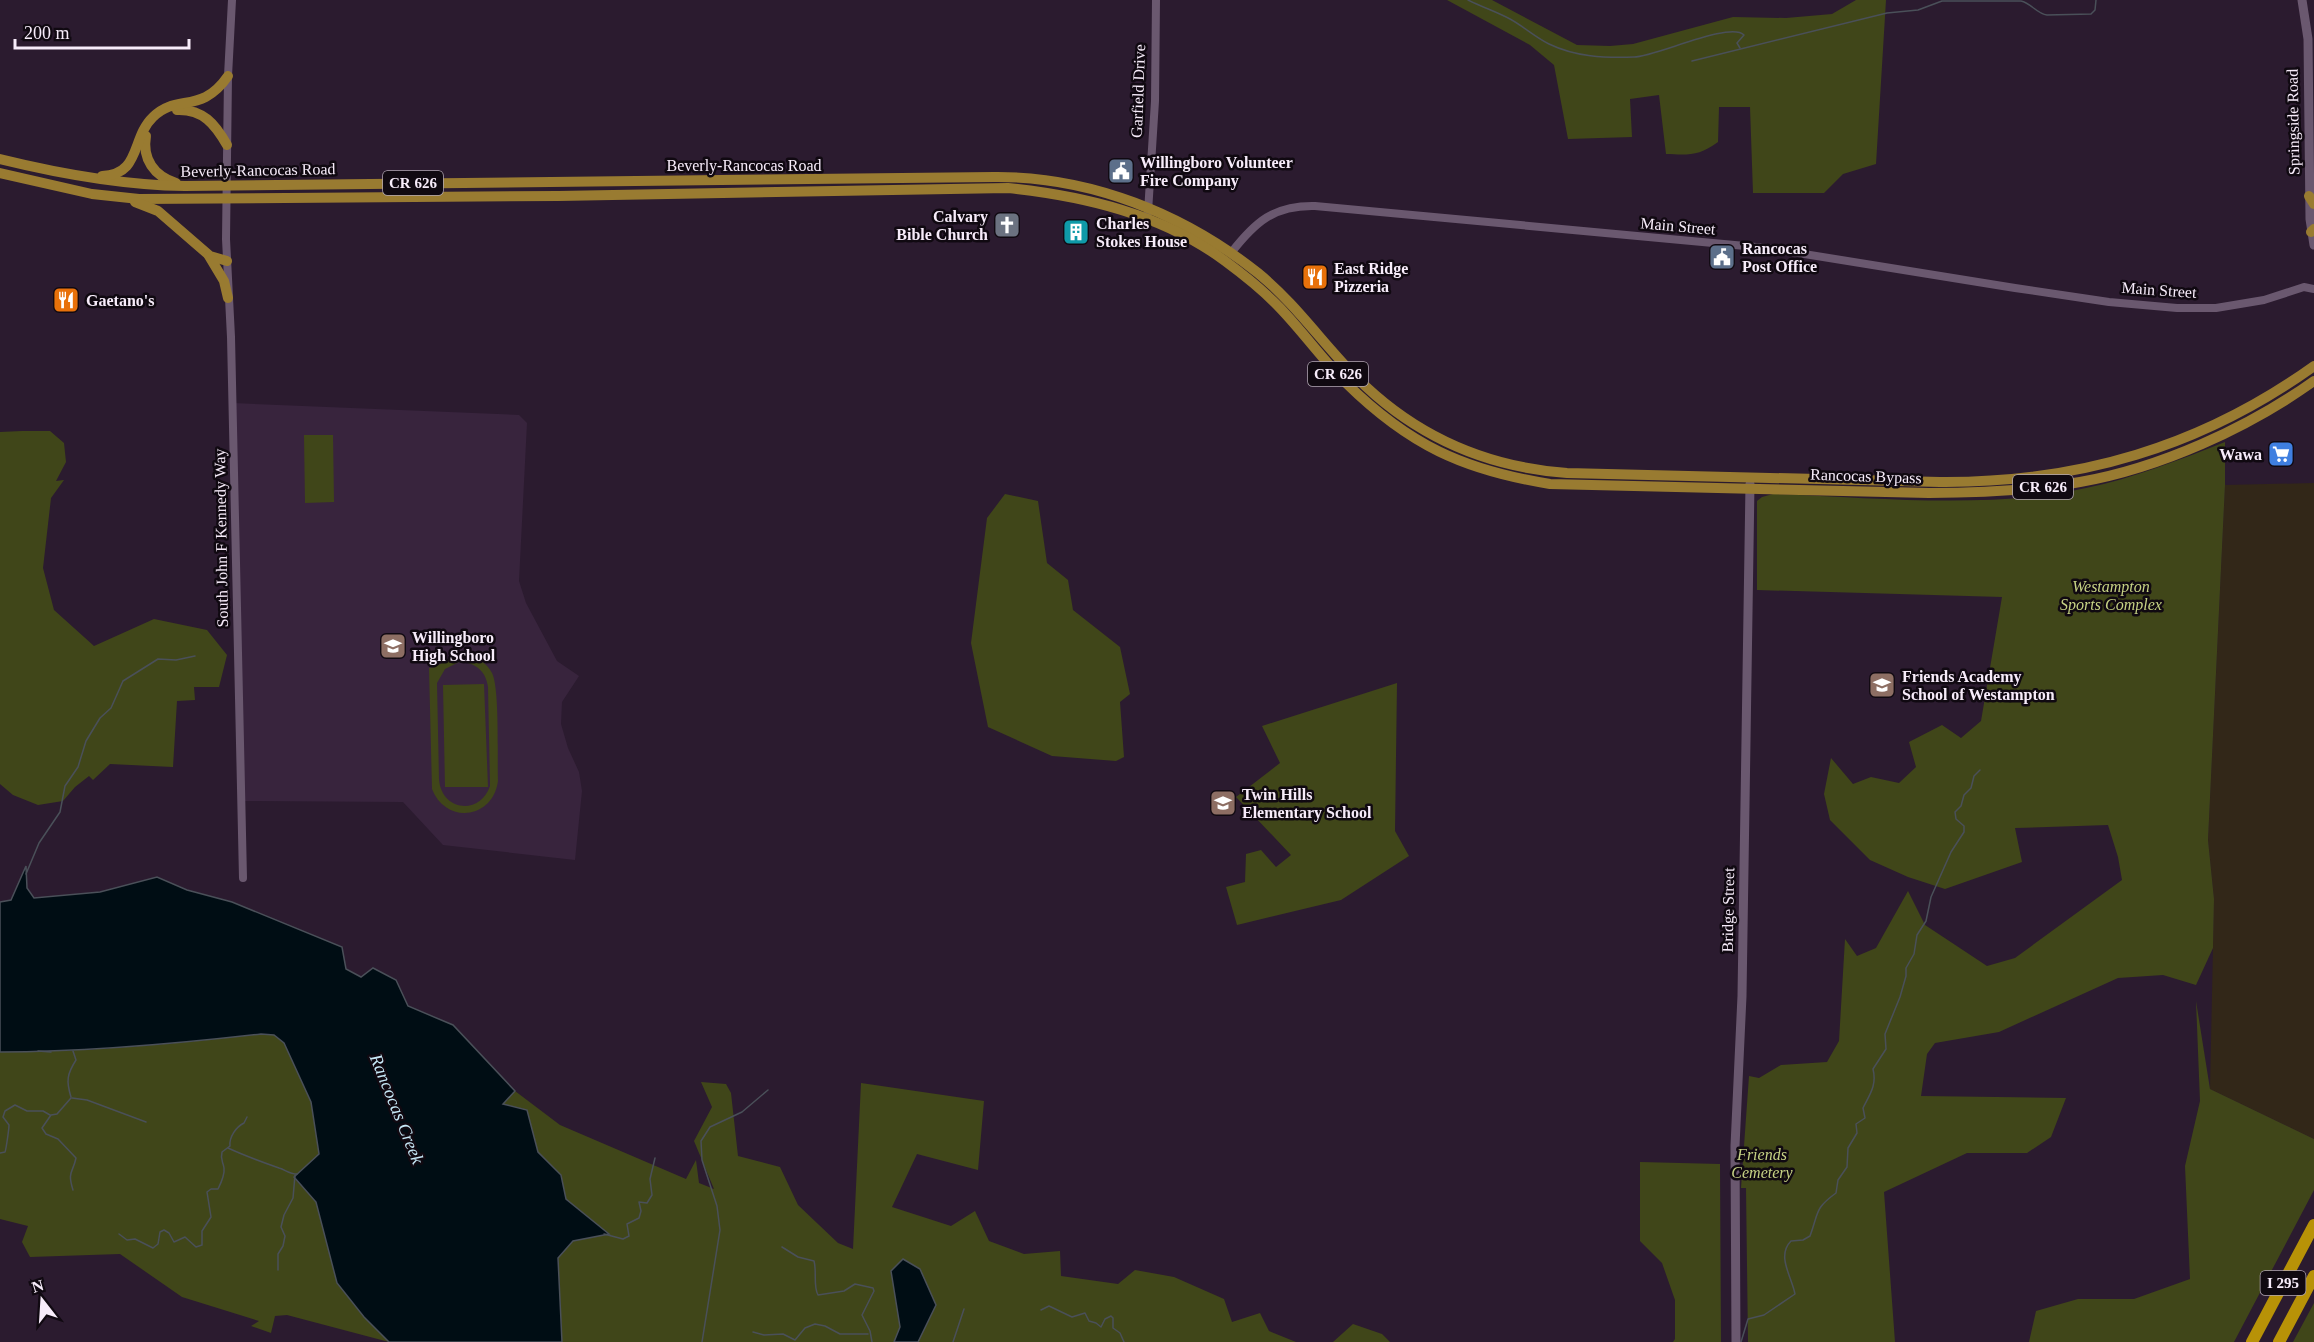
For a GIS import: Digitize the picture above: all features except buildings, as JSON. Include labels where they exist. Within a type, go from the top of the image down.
[{"type":"highway","name":"I 295","points":[[2252,1342],[2314,1225]]},
{"type":"highway","name":"I 295","points":[[2280,1342],[2314,1276]]},
{"type":"main road","name":"Springside Road","points":[[2302,0],[2308,39],[2314,245]]},
{"type":"main road","points":[[83,177],[112,176],[120,172],[133,157],[146,125],[153,117],[171,107],[202,100],[218,90],[228,76]]},
{"type":"main road","points":[[185,186],[159,176],[149,162],[144,145],[146,136],[157,119],[175,110],[195,112],[212,121],[227,145]]},
{"type":"main road","name":"Beverly-Rancocas Road","points":[[0,159],[83,177],[144,185],[185,186],[1009,176],[1053,181],[1113,194],[1148,208],[1206,236],[1231,253],[1259,274],[1284,305],[1406,426]]},
{"type":"main road","name":"Beverly-Rancocas Road","points":[[0,173],[92,194],[124,198],[558,196],[1008,188],[1077,198],[1115,207],[1192,239],[1284,305]]},
{"type":"main road","points":[[124,198],[158,211],[216,259],[227,261]]},
{"type":"main road","points":[[205,251],[218,268],[228,298]]},
{"type":"main road","name":"Rancocas Bypass","points":[[1750,483],[1959,482],[2018,479],[2076,471],[2151,451],[2203,431],[2267,398],[2314,366]]},
{"type":"main road","name":"Rancocas Bypass","points":[[1406,426],[1468,452],[1533,470],[1977,493],[2081,482],[2136,469],[2245,423],[2314,381]]},
{"type":"main road","name":"Bridge Street","points":[[1736,1342],[1735,1146],[1742,996],[1750,483]]},
{"type":"street","points":[[228,185],[228,76],[232,0]]},
{"type":"street","name":"Garfield Drive","points":[[1147,220],[1155,101],[1156,0]]},
{"type":"street","name":"South John F Kennedy Way","points":[[228,185],[227,261],[231,337],[243,878]]},
{"type":"street","name":"Main Street","points":[[1231,253],[1248,231],[1268,216],[1298,206],[1316,206],[1767,248],[2129,304],[2196,309],[2264,300],[2304,287],[2314,289]]},
{"type":"shaded area","name":"Willingboro High School","points":[[233,403],[519,415],[527,423],[519,581],[526,603],[557,661],[579,676],[562,702],[561,724],[568,748],[579,772],[582,791],[575,860],[443,845],[403,802],[241,801]]},
{"type":"shaded area","points":[[2314,483],[2314,1139],[2210,1089],[2214,899],[2208,840],[2225,485]]},
{"type":"green space","points":[[1447,0],[1492,0],[1577,45],[1610,46],[1633,44],[1733,17],[1786,18],[1832,14],[1856,0],[1886,0],[1876,164],[1843,174],[1824,193],[1753,193],[1750,107],[1719,107],[1718,142],[1711,147],[1694,154],[1666,154],[1659,95],[1630,99],[1632,137],[1568,139],[1554,65],[1530,45]]},
{"type":"green space","points":[[50,431],[64,443],[66,462],[56,481],[64,480],[51,498],[43,568],[54,610],[94,646],[154,619],[207,630],[227,655],[219,687],[194,687],[195,700],[177,701],[173,767],[110,764],[93,780],[89,776],[75,787],[63,801],[38,805],[13,795],[0,784],[0,432]]},
{"type":"green space","points":[[304,435],[333,435],[334,502],[305,503]]},
{"type":"green space","points":[[2225,442],[2225,485],[2208,840],[2214,899],[2213,948],[2196,985],[2163,975],[2118,978],[1999,1032],[1935,1043],[1927,1054],[1921,1096],[2066,1098],[2051,1137],[2027,1153],[1967,1153],[1884,1192],[1895,1342],[1748,1342],[1746,1188],[1741,1188],[1749,1076],[1759,1078],[1781,1065],[1827,1062],[1839,1041],[1845,939],[1857,956],[1876,948],[1908,891],[1925,925],[1987,966],[2015,958],[2122,880],[2108,825],[2015,828],[2022,862],[1945,889],[1908,877],[1870,860],[1830,820],[1824,794],[1831,758],[1853,784],[1871,777],[1899,783],[1916,767],[1909,742],[1942,725],[1961,738],[1981,721],[2002,597],[1757,590],[1757,501],[1773,494],[1930,500],[2010,499],[2048,495],[2139,474]]},
{"type":"green space","points":[[1005,494],[1038,501],[1047,563],[1068,580],[1073,610],[1120,647],[1130,694],[1120,702],[1124,757],[1116,761],[1052,756],[988,727],[971,643],[987,518]]},
{"type":"green space","points":[[460,655],[478,659],[490,669],[495,681],[497,708],[498,781],[488,803],[479,810],[468,813],[448,808],[439,801],[432,789],[429,668]],"holes":[[[459,662],[479,668],[485,676],[488,687],[490,786],[485,796],[478,802],[462,806],[446,798],[441,790],[439,779],[437,683],[445,669]]]},
{"type":"green space","points":[[1397,683],[1395,831],[1409,856],[1341,900],[1237,925],[1226,887],[1245,882],[1246,854],[1261,850],[1276,867],[1291,855],[1236,797],[1280,763],[1262,726]]},
{"type":"green space","points":[[484,684],[488,787],[445,787],[443,685]]},
{"type":"green space","points":[[2196,1001],[2210,1089],[2314,1139],[2314,1190],[2234,1342],[2029,1342],[2036,1311],[2078,1299],[2134,1299],[2190,1279],[2185,1166],[2200,1101]]},
{"type":"green space","points":[[261,1034],[274,1035],[284,1042],[311,1102],[319,1155],[294,1178],[316,1202],[337,1283],[364,1317],[389,1342],[287,1315],[275,1316],[271,1333],[251,1326],[259,1321],[182,1297],[120,1254],[30,1257],[22,1242],[28,1226],[0,1219],[0,1052],[131,1047]]},
{"type":"green space","points":[[701,1082],[726,1084],[731,1093],[738,1156],[780,1167],[798,1205],[838,1243],[853,1249],[861,1083],[984,1101],[978,1170],[917,1154],[892,1207],[951,1226],[975,1211],[989,1241],[1024,1254],[1060,1251],[1061,1276],[1118,1284],[1135,1270],[1174,1277],[1224,1299],[1232,1322],[1260,1313],[1269,1331],[1296,1342],[918,1342],[936,1305],[891,1271],[900,1327],[894,1342],[562,1342],[558,1258],[573,1241],[609,1234],[566,1199],[561,1175],[538,1152],[527,1110],[502,1104],[515,1091],[560,1125],[686,1179],[696,1160],[699,1183],[714,1189],[694,1141],[712,1107]]},
{"type":"green space","points":[[1640,1162],[1720,1164],[1721,1342],[1673,1342],[1675,1339],[1675,1300],[1662,1263],[1640,1241]]},
{"type":"green space","points":[[2314,1303],[2314,1342],[2293,1342]]},
{"type":"green space","points":[[1353,1324],[1382,1334],[1390,1342],[1333,1342]]},
{"type":"water","name":"Rancocas Creek","points":[[26,866],[27,888],[34,898],[100,892],[157,877],[187,890],[232,902],[342,947],[346,969],[361,977],[373,968],[396,980],[408,1006],[453,1025],[515,1091],[503,1104],[527,1110],[538,1152],[561,1175],[566,1199],[609,1234],[573,1241],[558,1258],[562,1342],[389,1342],[364,1317],[337,1283],[316,1202],[294,1177],[319,1154],[311,1102],[284,1043],[274,1035],[261,1034],[98,1049],[0,1052],[0,902],[11,900]]},
{"type":"water","points":[[903,1259],[920,1269],[936,1305],[918,1342],[894,1342],[900,1327],[891,1271]]},
{"type":"waterway","points":[[1468,0],[1510,19],[1549,44],[1580,54],[1601,57],[1634,57],[1709,36],[1736,32],[1744,35],[1737,43],[1740,48]]},
{"type":"waterway","points":[[1692,61],[1887,13],[1918,10],[1942,1],[2021,1],[2047,15],[2091,14],[2095,10],[2096,0]]},
{"type":"waterway","points":[[26,874],[39,843],[60,812],[65,786],[78,767],[86,741],[100,718],[111,708],[123,681],[158,659],[176,660],[195,656]]},
{"type":"waterway","points":[[1741,1342],[1748,1319],[1764,1315],[1795,1294],[1786,1267],[1787,1247],[1791,1241],[1803,1240],[1810,1236],[1818,1212],[1824,1203],[1836,1193],[1838,1180],[1847,1167],[1848,1148],[1857,1133],[1856,1124],[1865,1118],[1863,1108],[1873,1085],[1873,1069],[1886,1049],[1885,1034],[1900,997],[1906,968],[1914,954],[1917,935],[1926,921],[1931,897],[1951,852],[1964,832],[1964,826],[1956,819],[1955,812],[1961,806],[1964,795],[1971,788],[1974,776],[1980,770]]},
{"type":"waterway","points":[[38,1051],[51,1052]]},
{"type":"waterway","points":[[71,1097],[68,1082],[76,1060],[73,1051]]},
{"type":"waterway","points":[[702,1342],[720,1230],[717,1206],[702,1160],[701,1141],[710,1127],[742,1112],[768,1090]]},
{"type":"waterway","points":[[71,1098],[57,1114],[51,1115],[42,1128],[46,1134],[58,1139],[76,1158],[71,1175],[73,1190]]},
{"type":"waterway","points":[[72,1098],[87,1100],[146,1122]]},
{"type":"waterway","points":[[0,1153],[5,1152],[9,1131],[9,1125],[3,1117],[5,1111],[15,1105],[27,1111],[43,1111],[50,1115]]},
{"type":"waterway","points":[[119,1234],[127,1240],[135,1239],[153,1248],[158,1244],[160,1232],[164,1230],[169,1233],[174,1242],[185,1237],[196,1247],[202,1245],[202,1231],[211,1217],[207,1192],[211,1189],[218,1189],[224,1173],[222,1152],[230,1146],[234,1133],[247,1117]]},
{"type":"waterway","points":[[228,1148],[297,1174]]},
{"type":"waterway","points":[[604,1234],[623,1239],[629,1236],[627,1224],[639,1218],[641,1211],[639,1202],[647,1203],[652,1195],[650,1179],[655,1158]]},
{"type":"waterway","points":[[278,1270],[278,1254],[285,1236],[281,1227],[284,1215],[293,1198],[295,1175]]},
{"type":"waterway","points":[[782,1247],[798,1257],[814,1261],[818,1295],[844,1291],[855,1284],[873,1288],[874,1291],[862,1315],[870,1331],[872,1342]]},
{"type":"waterway","points":[[1041,1310],[1049,1306],[1072,1317],[1085,1313],[1089,1321],[1101,1327],[1105,1319],[1111,1316],[1113,1328],[1120,1333],[1124,1342]]},
{"type":"waterway","points":[[953,1342],[964,1309]]},
{"type":"waterway","points":[[753,1332],[764,1335],[783,1334],[795,1340],[805,1328],[815,1324],[825,1326],[840,1334],[868,1334]]},
{"type":"place","name":"Willingboro Volunteer Fire Company","points":[[1121,171]]},
{"type":"place","name":"Calvary Bible Church","points":[[1007,225]]},
{"type":"place","name":"Charles Stokes House","points":[[1076,232]]},
{"type":"place","name":"Rancocas Post Office","points":[[1722,257]]},
{"type":"place","name":"East Ridge Pizzeria","points":[[1315,277]]},
{"type":"place","name":"Gaetano's","points":[[66,300]]},
{"type":"place","name":"Wawa","points":[[2281,454]]},
{"type":"place","name":"Willingboro High School","points":[[393,646]]},
{"type":"place","name":"Friends Academy School of Westampton","points":[[1882,685]]},
{"type":"place","name":"Twin Hills Elementary School","points":[[1223,803]]},
{"type":"park label","name":"Westampton Sports Complex","points":[[2111,595]]},
{"type":"park label","name":"Friends Cemetery","points":[[1762,1163]]}]
